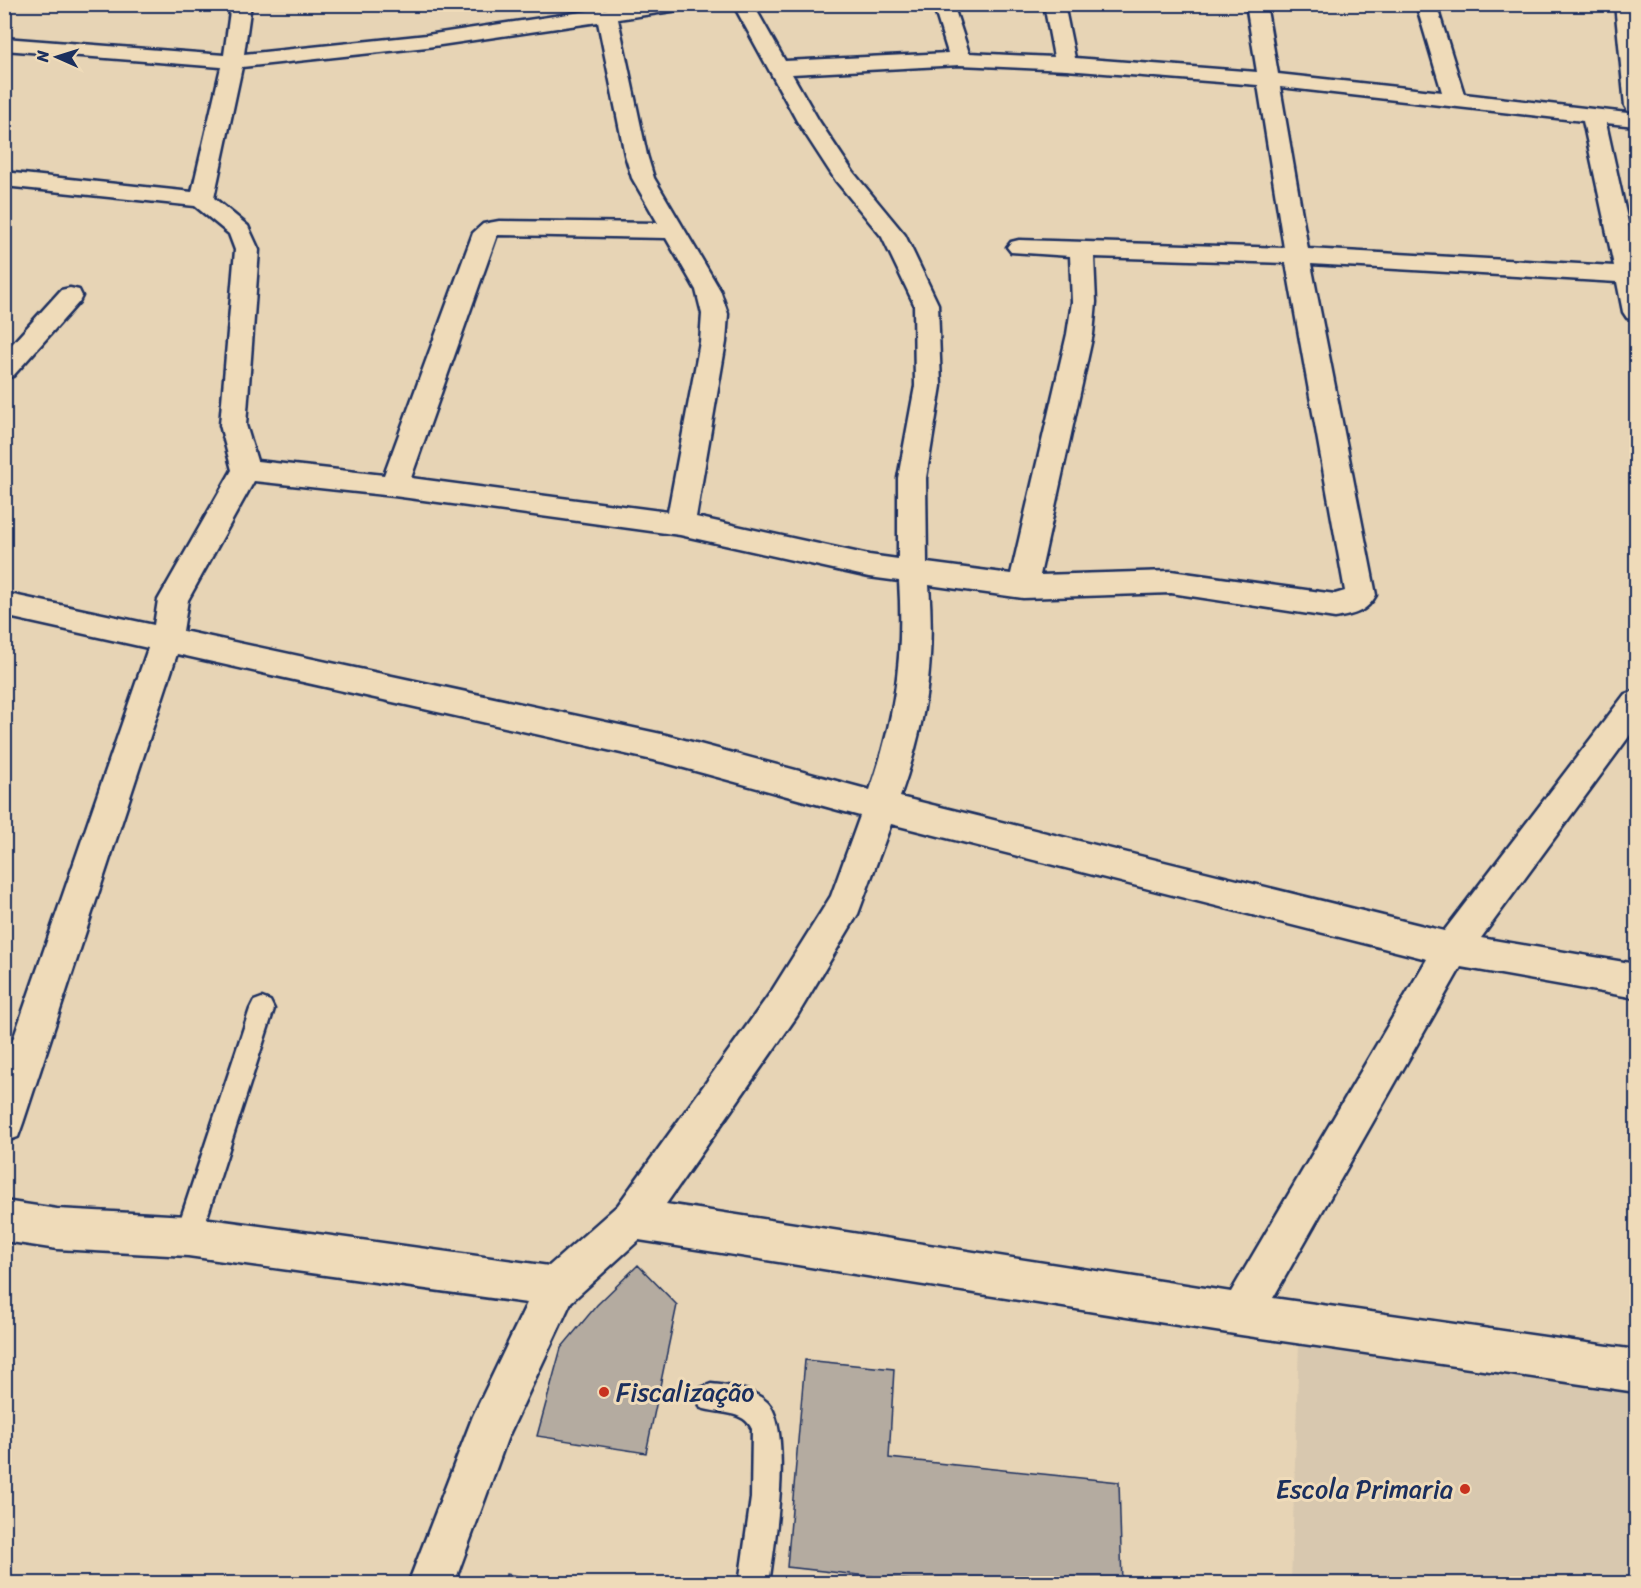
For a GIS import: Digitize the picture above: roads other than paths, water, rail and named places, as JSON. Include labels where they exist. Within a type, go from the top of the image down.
[{"type":"street","points":[[202,200],[233,62],[241,4]]},
{"type":"street","points":[[4,44],[233,62],[427,41],[679,4]]},
{"type":"street","points":[[431,1584],[488,1431],[556,1287],[632,1219],[784,1004],[846,903],[901,747],[913,684],[917,628],[913,572],[912,478],[928,386],[926,304],[893,234],[844,176],[808,121],[743,4]]},
{"type":"street","points":[[943,4],[960,59]]},
{"type":"street","points":[[1054,4],[1066,64]]},
{"type":"street","points":[[246,470],[394,486],[680,524],[869,566],[1023,587],[1171,582],[1335,606],[1350,604],[1360,595],[1297,256],[1266,79],[1256,4]]},
{"type":"street","points":[[1426,4],[1455,101]]},
{"type":"street","points":[[1625,4],[1636,106]]},
{"type":"street","points":[[607,15],[636,155],[643,178],[708,290],[715,314],[713,342],[680,524]]},
{"type":"street","points":[[779,68],[960,59],[1066,64],[1266,79],[1636,120]]},
{"type":"street","points":[[1593,116],[1636,312]]},
{"type":"street","points":[[4,180],[202,200],[240,231],[247,250],[233,425],[246,470],[173,600],[167,638],[4,1123]]},
{"type":"street","points":[[394,486],[485,233],[499,228],[674,231]]},
{"type":"street","points":[[1019,247],[1297,256],[1629,275]]},
{"type":"street","points":[[1023,587],[1080,334],[1084,302],[1082,249]]},
{"type":"street","points":[[4,370],[70,296]]},
{"type":"street","points":[[4,604],[666,749],[881,807],[1452,949],[1636,981]]},
{"type":"street","points":[[1241,1314],[1452,949],[1631,718]]},
{"type":"street","points":[[632,1219],[1241,1314],[1636,1371]]},
{"type":"street","points":[[4,1221],[57,1229],[188,1236],[556,1287]]},
{"type":"lane","points":[[188,1236],[262,1009]]},
{"type":"lane","points":[[711,1398],[743,1403],[762,1418],[768,1445],[754,1584]]},
{"type":"place","name":"Fiscalização","points":[[604,1392]]},
{"type":"place","name":"Escola Primaria","points":[[1465,1489]]}]
